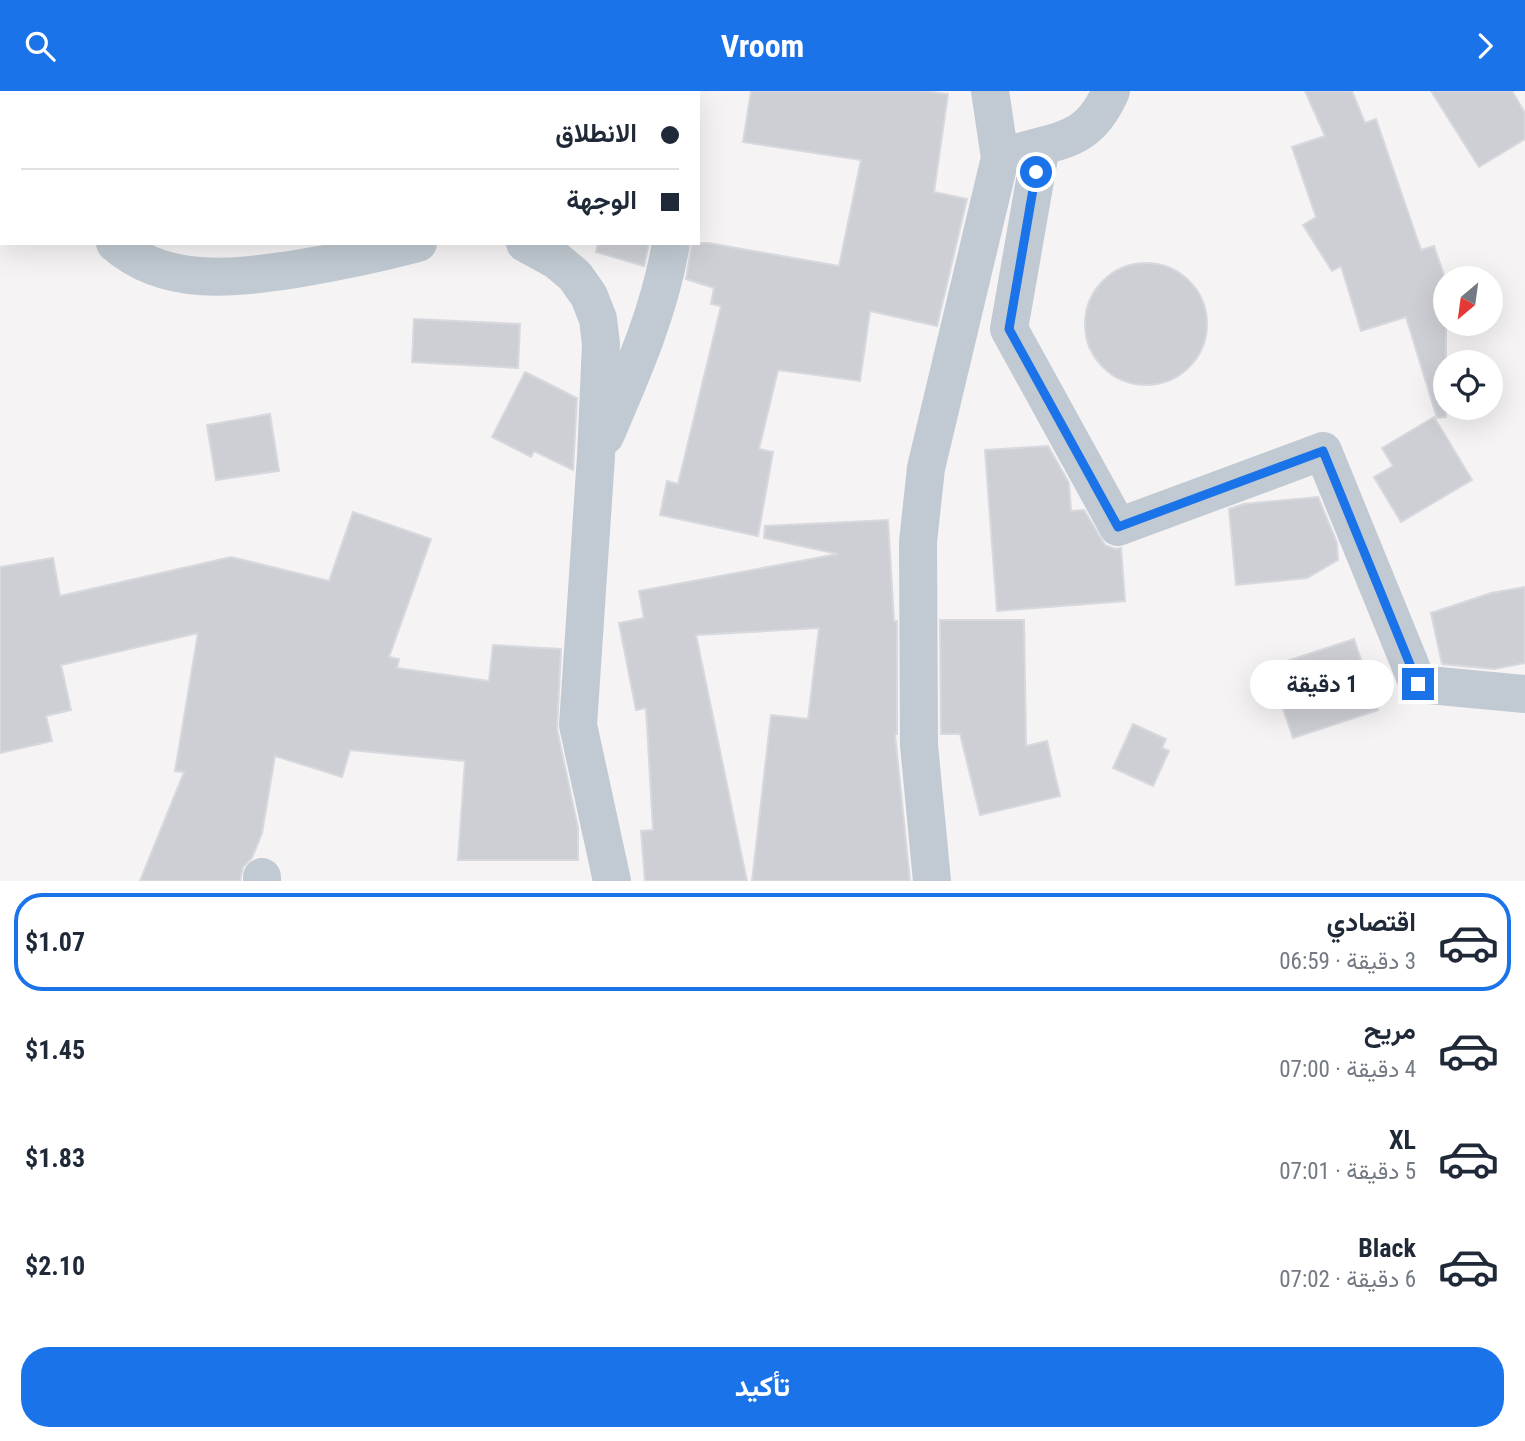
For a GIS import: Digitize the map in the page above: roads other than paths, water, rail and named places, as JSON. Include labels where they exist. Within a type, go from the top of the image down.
[{"type":"street","points":[[932,881],[919,745],[918,542],[926,468],[1000,158],[990,91]]},
{"type":"street","points":[[1000,158],[1078,135],[1104,108],[1111,91]]},
{"type":"street","points":[[1041,146],[1009,329],[1118,527],[1323,451],[1418,684],[1525,694]]},
{"type":"street","points":[[117,245],[126,253],[156,267],[188,276],[222,278],[360,259],[411,245]]},
{"type":"street","points":[[529,245],[556,260],[575,276],[589,296],[597,319],[601,344],[578,725],[612,881]]},
{"type":"street","points":[[596,456],[644,346],[670,245]]}]
